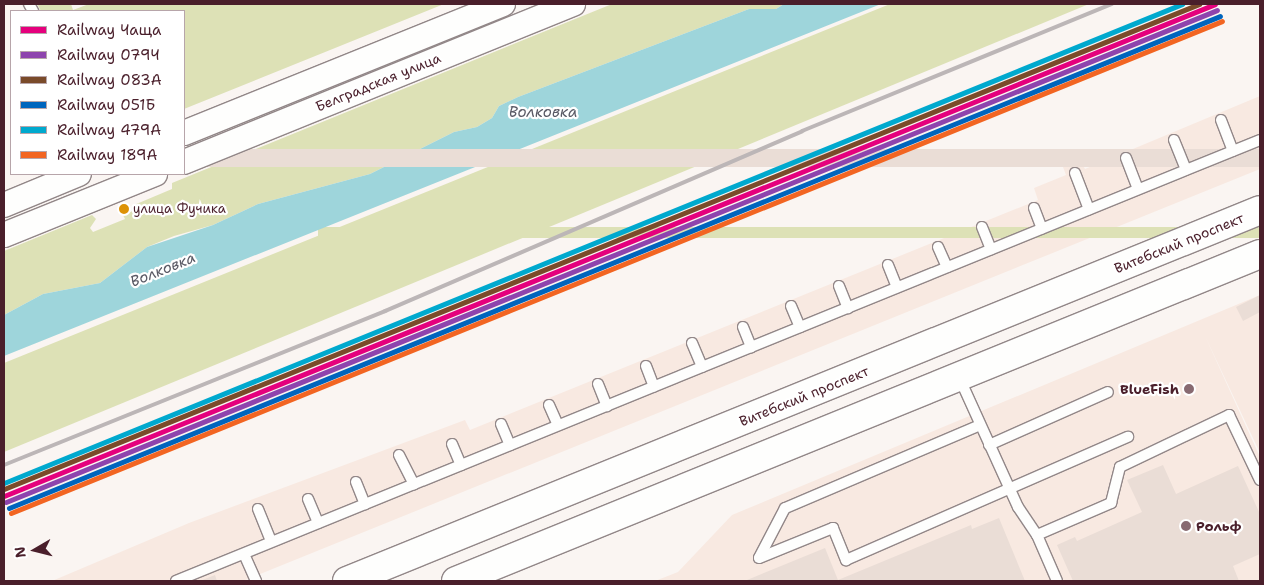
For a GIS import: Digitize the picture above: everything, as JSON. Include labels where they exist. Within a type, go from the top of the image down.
[{"type":"main road","name":"Витебский проспект","points":[[347,581],[1260,210]]},
{"type":"main road","points":[[467,579],[1260,254]]},
{"type":"street","name":"Белградская улица","points":[[185,133],[503,4]]},
{"type":"street","name":"Белградская улица","points":[[185,162],[573,4]]},
{"type":"street","points":[[4,205],[78,175]]},
{"type":"street","points":[[4,235],[153,175]]},
{"type":"lane","points":[[1221,120],[1233,151]]},
{"type":"lane","points":[[1174,140],[1186,170]]},
{"type":"lane","points":[[176,581],[1260,140]]},
{"type":"lane","points":[[1126,158],[1138,189]]},
{"type":"lane","points":[[1075,173],[1089,209]]},
{"type":"lane","points":[[1034,208],[1042,228]]},
{"type":"lane","points":[[982,227],[991,249]]},
{"type":"lane","points":[[938,247],[946,267]]},
{"type":"lane","points":[[888,266],[897,288]]},
{"type":"lane","points":[[839,286],[848,308]]},
{"type":"lane","points":[[791,306],[800,327]]},
{"type":"lane","points":[[743,327],[751,347]]},
{"type":"lane","points":[[692,343],[702,367]]},
{"type":"lane","points":[[646,366],[654,387]]},
{"type":"lane","points":[[959,377],[1010,490],[1037,535],[1057,581]]},
{"type":"lane","points":[[598,384],[607,406]]},
{"type":"lane","points":[[989,445],[1108,392]]},
{"type":"lane","points":[[550,405],[558,426]]},
{"type":"lane","points":[[1037,535],[1111,503],[1120,467],[1229,415],[1260,480]]},
{"type":"lane","points":[[501,424],[510,445]]},
{"type":"lane","points":[[980,425],[785,508],[759,558],[833,528],[846,560],[1128,437]]},
{"type":"lane","points":[[452,444],[461,465]]},
{"type":"lane","points":[[399,454],[414,484]]},
{"type":"lane","points":[[356,482],[365,504]]},
{"type":"lane","points":[[308,499],[318,523]]},
{"type":"lane","points":[[258,508],[271,542]]},
{"type":"lane","points":[[244,554],[256,581]]},
{"type":"shaded area","points":[[1260,96],[1260,169],[243,581],[52,581],[189,523],[465,420],[470,430],[1038,200],[1034,188],[1066,175],[1063,167],[1080,159],[1085,169]]},
{"type":"shaded area","points":[[1260,295],[1260,453],[1205,336],[1260,457],[1260,581],[655,581],[678,572],[732,515]]},
{"type":"green space","points":[[37,4],[71,4],[73,10],[40,10]]},
{"type":"green space","points":[[89,4],[444,4],[185,109],[185,10],[73,10]]},
{"type":"green space","points":[[612,4],[784,4],[776,9],[749,9],[518,97],[499,106],[492,118],[477,127],[454,132],[370,174],[258,204],[213,225],[174,236],[147,247],[100,283],[43,294],[4,315],[4,251],[92,215],[96,219],[90,228],[93,232],[125,219],[123,215],[135,210],[134,205],[172,189],[172,183]]},
{"type":"green space","points":[[890,4],[1089,4],[4,452],[4,363]]},
{"type":"green space","points":[[318,227],[1260,227],[1260,238],[318,238]]},
{"type":"water","name":"Волковка","points":[[784,4],[881,4],[4,356],[4,315],[43,294],[100,283],[147,247],[213,225],[258,204],[370,174],[454,132],[477,127],[492,118],[499,106],[518,97],[749,9],[776,9]]},
{"type":"building","points":[[185,149],[1260,149],[1260,167],[185,167]]},
{"type":"building","points":[[1260,295],[1260,312],[1243,321],[1236,307]]},
{"type":"building","name":"Рольф","points":[[1163,465],[1176,494],[1238,466],[1260,514],[1260,554],[1233,566],[1239,581],[1073,581],[1057,545],[1075,537],[1077,541],[1142,512],[1127,480]]},
{"type":"building","points":[[999,518],[1025,581],[747,580],[825,548],[838,580],[971,525],[972,529]]},
{"type":"building","points":[[215,575],[217,581],[200,581]]},
{"type":"railway","points":[[4,465],[385,311],[802,131],[1112,4]]},
{"type":"rail line","name":"479А","points":[[4,483],[1182,4]]},
{"type":"rail line","name":"083А","points":[[4,489],[1199,4]]},
{"type":"rail line","name":"Чаща","points":[[4,496],[1215,4]]},
{"type":"rail line","name":"079Ч","points":[[6,502],[1217,10]]},
{"type":"rail line","name":"051Б","points":[[9,508],[1220,16]]},
{"type":"rail line","name":"189А","points":[[11,513],[1222,21]]},
{"type":"place","name":"улица Фучика","points":[[124,209]]},
{"type":"place","name":"BlueFish","points":[[1189,389]]},
{"type":"place","name":"Рольф","points":[[1186,526]]}]
